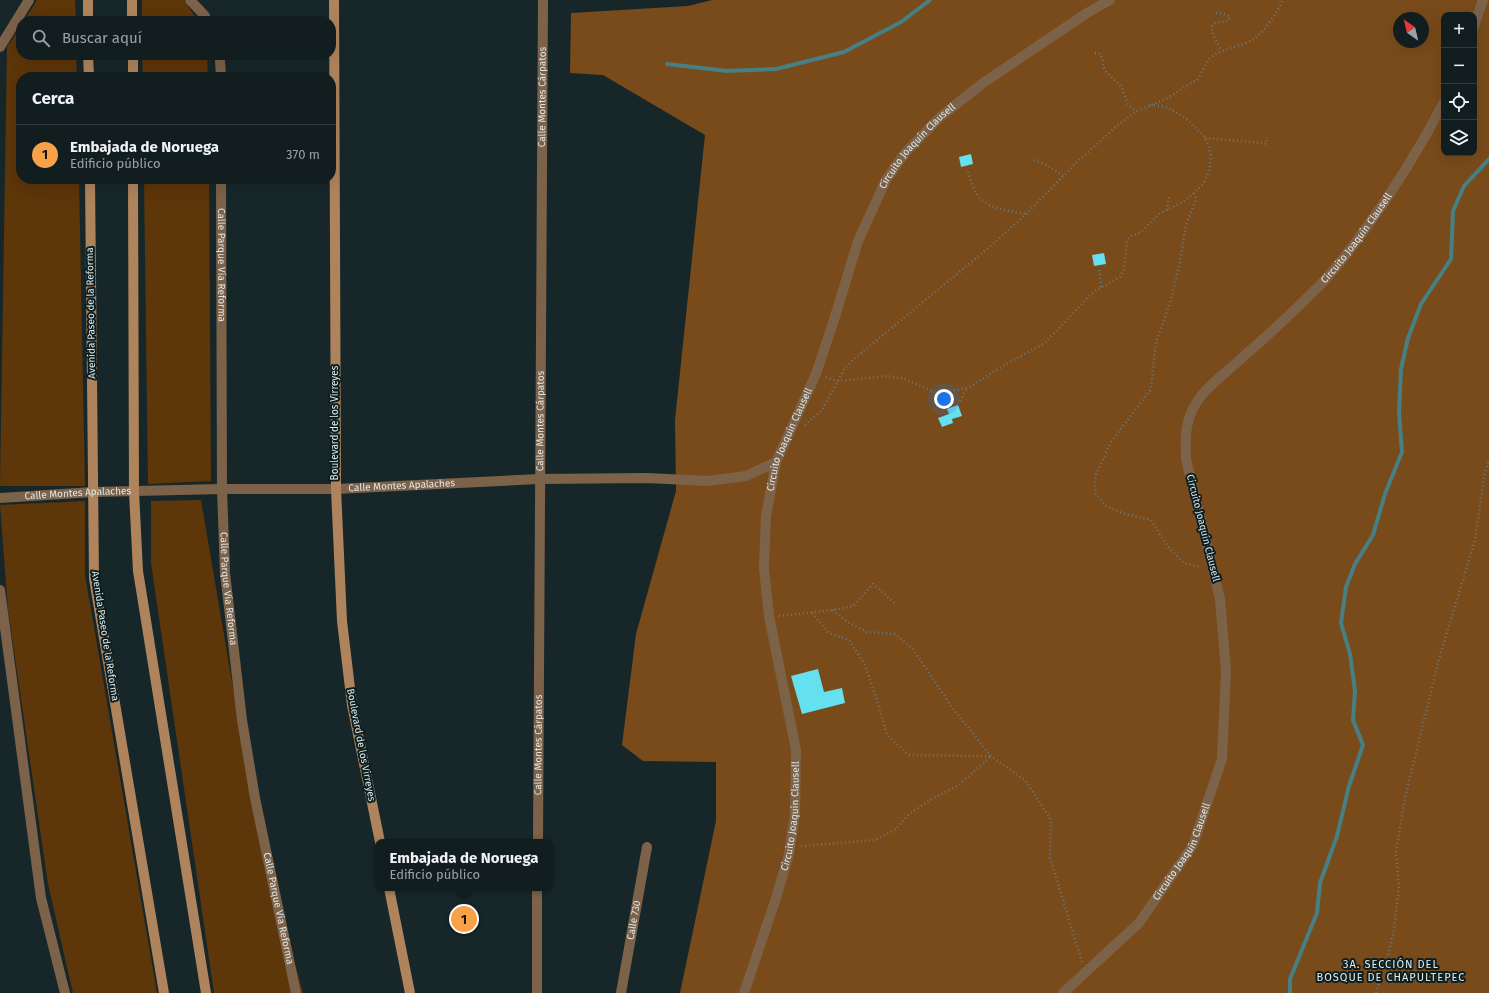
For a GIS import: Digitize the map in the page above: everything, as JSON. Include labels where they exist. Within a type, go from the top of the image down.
[{"type":"main road","points":[[88,0],[88,16]]},
{"type":"main road","points":[[132,0],[132,16]]},
{"type":"main road","name":"Boulevard de los Virreyes","points":[[334,0],[334,16]]},
{"type":"main road","points":[[88,60],[89,72]]},
{"type":"main road","points":[[133,60],[133,72]]},
{"type":"main road","name":"Boulevard de los Virreyes","points":[[334,60],[334,72]]},
{"type":"main road","name":"Avenida Paseo de la Reforma","points":[[90,184],[94,579],[164,993]]},
{"type":"main road","points":[[133,184],[134,492],[138,572],[206,993]]},
{"type":"main road","name":"Boulevard de los Virreyes","points":[[335,184],[336,489],[342,621],[352,705],[379,839]]},
{"type":"main road","points":[[390,891],[410,993]]},
{"type":"street","points":[[19,16],[29,0]]},
{"type":"street","points":[[190,0],[205,16]]},
{"type":"street","name":"Calle Montes Cárpatos","points":[[538,839],[543,0]]},
{"type":"street","name":"Circuito Joaquín Clausell","points":[[744,993],[776,898],[790,847],[795,814],[796,750],[769,616],[764,568],[764,543],[769,496],[776,462],[816,374],[858,241],[886,180],[905,153],[940,117],[983,83],[1110,0]]},
{"type":"street","points":[[1477,17],[1483,0]]},
{"type":"street","points":[[0,47],[16,21]]},
{"type":"street","points":[[220,60],[220,72]]},
{"type":"street","name":"Circuito Joaquín Clausell","points":[[1063,993],[1138,923],[1193,845],[1222,759],[1226,671],[1220,599],[1186,459],[1185,437],[1190,413],[1201,396],[1284,320],[1322,283],[1345,256],[1405,172],[1441,108]]},
{"type":"street","name":"Calle Parque Vía Reforma","points":[[221,184],[222,489],[225,573],[242,720],[257,806],[296,993]]},
{"type":"street","name":"Calle Montes Apalaches","points":[[0,498],[93,492],[222,489],[336,489],[539,480],[647,478],[707,481],[746,476],[776,462]]},
{"type":"street","points":[[0,590],[41,898],[65,993]]},
{"type":"street","name":"Calle 730","points":[[621,993],[647,847]]},
{"type":"street","points":[[537,891],[537,993]]},
{"type":"path","points":[[793,426],[808,424],[822,410],[845,368],[854,359],[992,245],[1026,214],[1063,175],[1118,125],[1136,112],[1166,99],[1198,79],[1209,59],[1214,55],[1221,51],[1252,41],[1264,29],[1278,11],[1283,0]]},
{"type":"path","points":[[1216,13],[1225,14],[1230,17],[1228,21],[1215,23],[1212,26],[1212,32],[1221,51]]},
{"type":"path","points":[[1095,53],[1099,53],[1103,60],[1103,67],[1107,73],[1121,86],[1128,105],[1136,112]]},
{"type":"path","points":[[816,374],[837,381],[887,376],[905,379],[934,392],[950,392],[968,388],[1006,364],[1045,343],[1094,292],[1120,277],[1124,268],[1127,241],[1131,236],[1141,232],[1159,214],[1184,201],[1194,193],[1203,184],[1209,171],[1211,157],[1209,146],[1205,138],[1186,119],[1174,111],[1164,106],[1150,105]]},
{"type":"path","points":[[1205,138],[1266,144],[1268,137]]},
{"type":"path","points":[[1034,160],[1063,175]]},
{"type":"path","points":[[968,172],[974,189],[981,200],[993,207],[1026,214]]},
{"type":"path","points":[[1194,193],[1196,200],[1186,225],[1179,267],[1170,303],[1156,342],[1151,389],[1111,442],[1095,478],[1095,493],[1106,506],[1125,514],[1151,520],[1168,547],[1184,563],[1214,570]]},
{"type":"path","points":[[1167,210],[1169,196]]},
{"type":"path","points":[[1099,270],[1100,288]]},
{"type":"path","points":[[960,402],[968,388]]},
{"type":"path","points":[[1376,993],[1388,956],[1394,930],[1399,887],[1396,852],[1405,798],[1439,659],[1475,540],[1484,477],[1489,460]]},
{"type":"path","points":[[769,616],[812,613],[853,606],[874,584],[896,604]]},
{"type":"path","points":[[833,610],[847,622],[867,632],[895,634],[913,649],[951,706],[991,756],[1026,780],[1051,820],[1050,858],[1086,972]]},
{"type":"path","points":[[812,613],[829,633],[849,640],[865,665],[887,735],[909,755],[991,756]]},
{"type":"path","points":[[790,847],[875,840],[896,829],[910,814],[926,803],[959,785],[991,756]]},
{"type":"shaded area","points":[[37,0],[75,0],[76,16],[27,16]]},
{"type":"shaded area","points":[[142,0],[184,0],[195,16],[142,16]]},
{"type":"shaded area","points":[[712,0],[1489,0],[1489,993],[680,993],[716,821],[716,762],[643,761],[622,745],[636,634],[676,491],[675,420],[705,135],[603,75],[570,73],[571,13],[688,6]]},
{"type":"shaded area","points":[[16,34],[16,60],[76,60],[77,72],[16,72],[16,184],[79,184],[85,486],[0,486],[7,47]]},
{"type":"shaded area","points":[[142,60],[207,60],[208,72],[143,72]]},
{"type":"shaded area","points":[[144,184],[209,184],[211,481],[148,484]]},
{"type":"shaded area","points":[[201,500],[252,799],[303,993],[214,993],[151,563],[151,501]]},
{"type":"shaded area","points":[[85,501],[85,575],[157,993],[73,993],[48,884],[8,610],[0,505]]},
{"type":"building","points":[[971,154],[973,164],[961,167],[959,157]]},
{"type":"building","points":[[1104,253],[1106,264],[1094,266],[1092,255]]},
{"type":"building","points":[[958,405],[962,416],[952,419],[953,423],[942,427],[938,418],[949,414],[947,409]]},
{"type":"building","points":[[818,669],[824,692],[842,688],[845,703],[802,714],[791,676]]},
{"type":"waterway","points":[[667,64],[727,71],[776,69],[844,52],[901,22],[930,0]]},
{"type":"waterway","points":[[1290,993],[1290,979],[1317,913],[1320,883],[1337,836],[1349,786],[1363,745],[1353,720],[1355,691],[1350,654],[1341,623],[1346,587],[1355,564],[1373,535],[1385,494],[1402,452],[1399,412],[1401,369],[1408,338],[1421,304],[1451,259],[1453,211],[1464,186],[1489,159]]},
{"type":"place","name":"Embajada de Noruega","points":[[464,919]]},
{"type":"district","name":"3A. SECCIÓN DEL BOSQUE DE CHAPULTEPEC","points":[[1391,970]]}]
